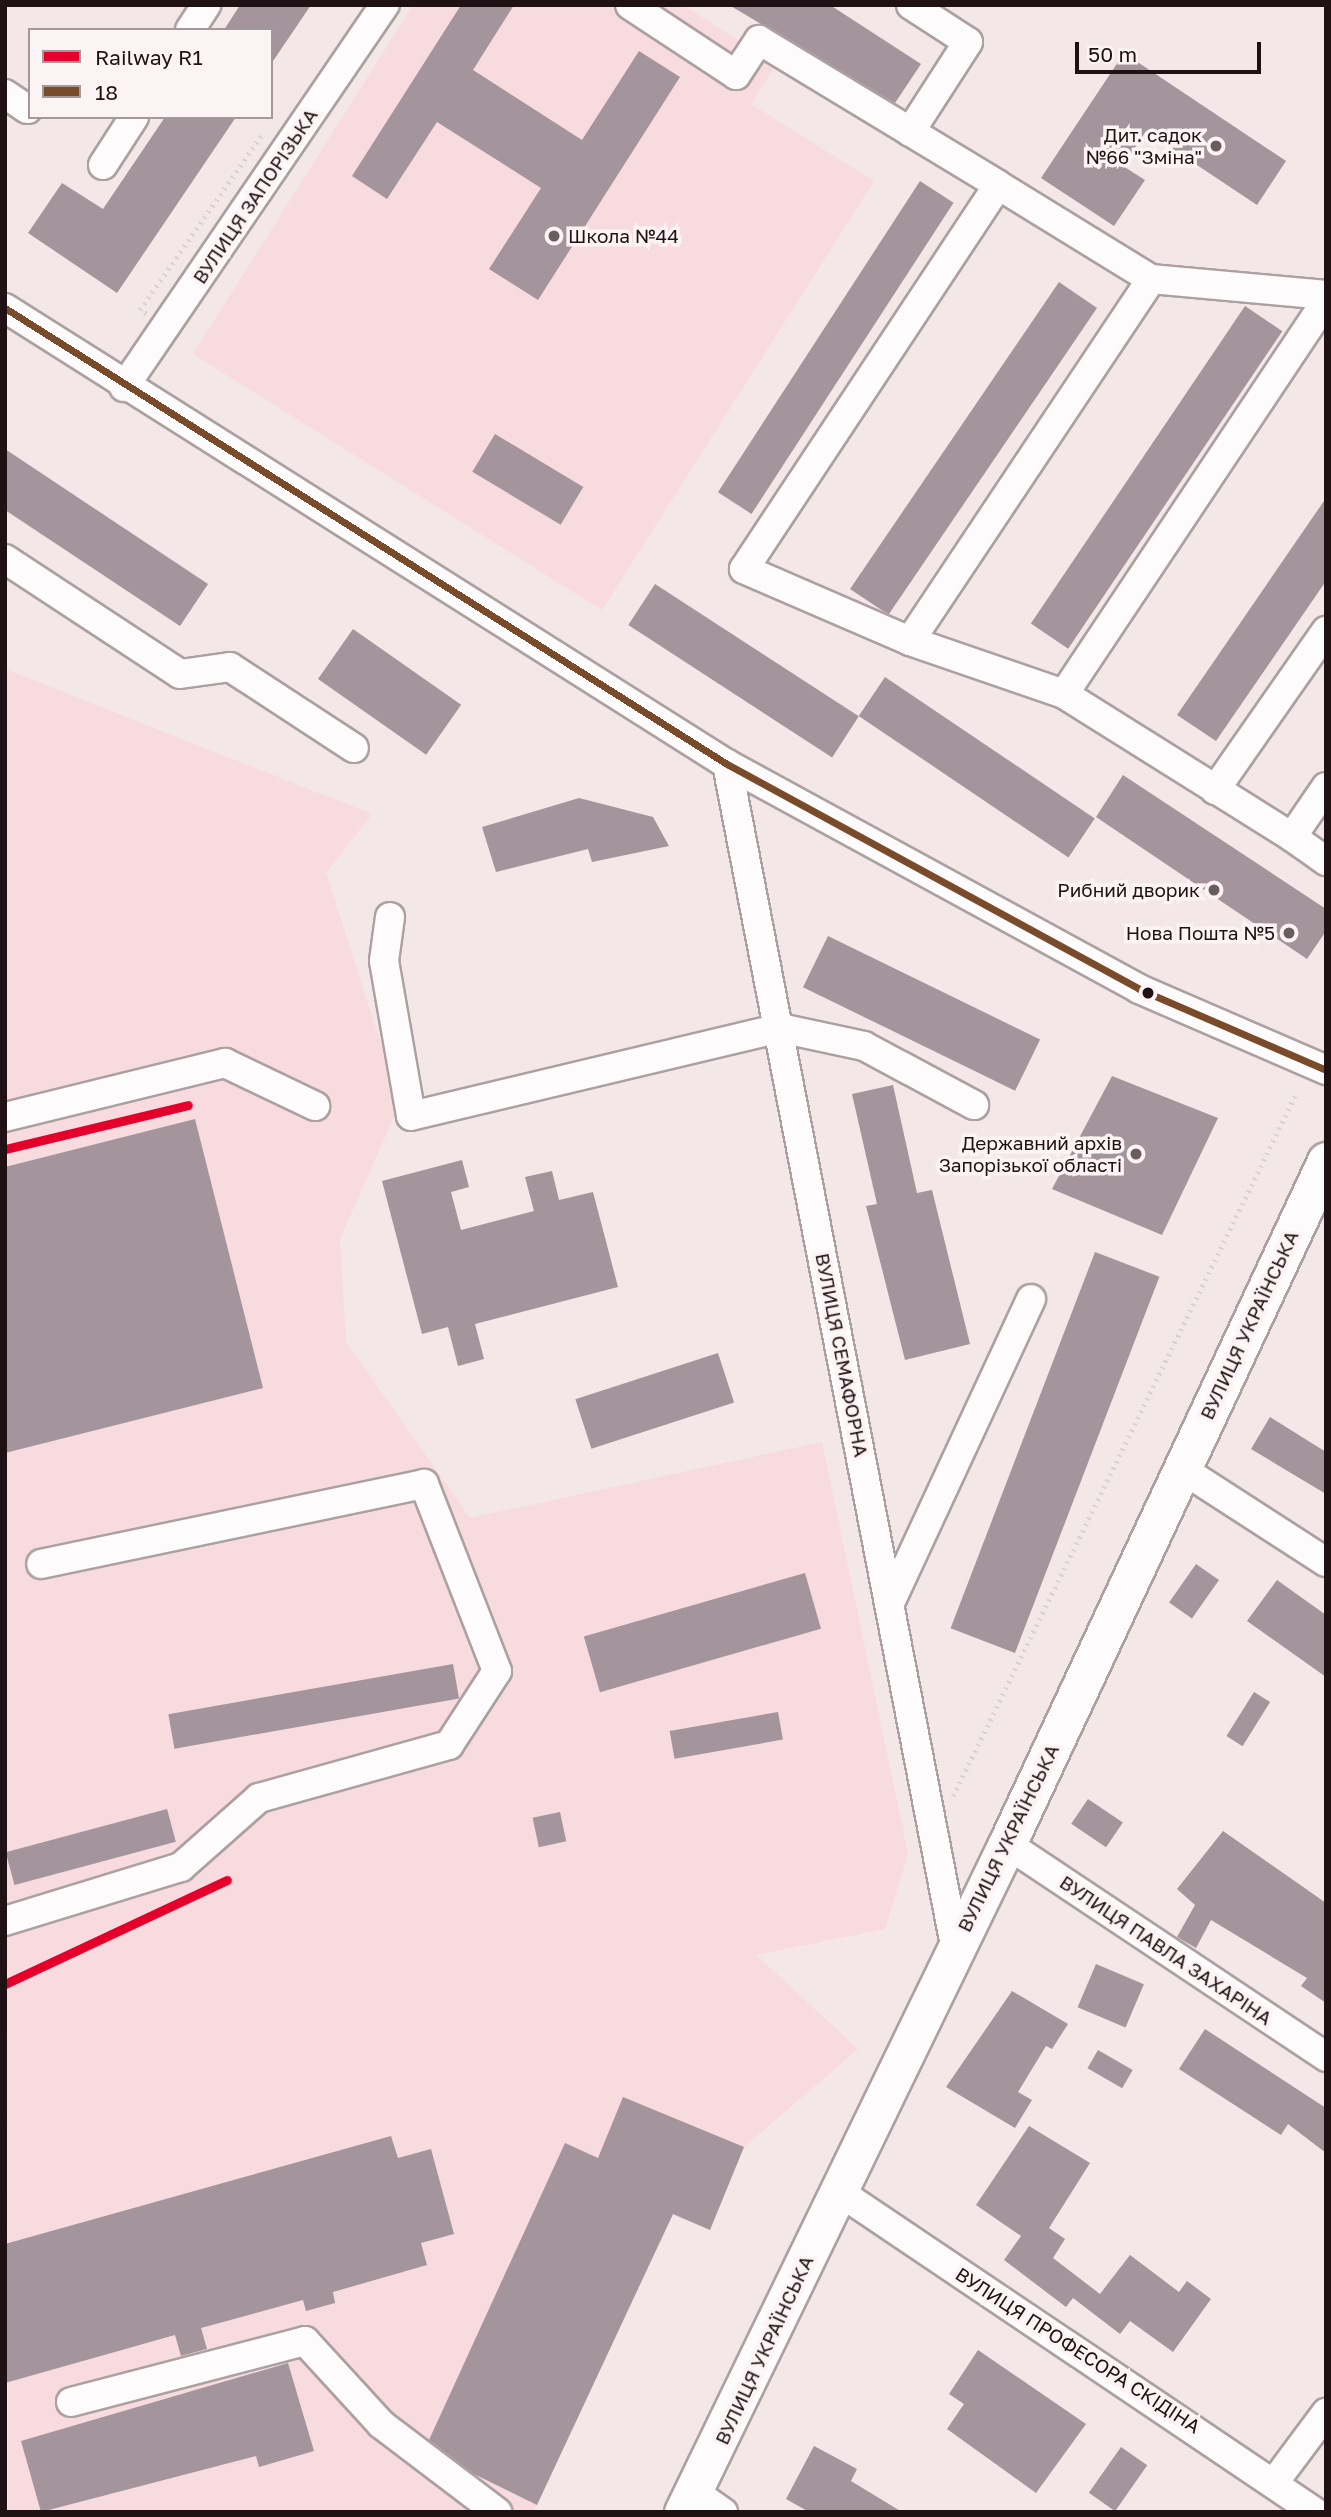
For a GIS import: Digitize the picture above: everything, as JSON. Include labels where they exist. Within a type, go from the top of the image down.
[{"type":"main road","name":"ВУЛИЦЯ УКРАЇНСЬКА","points":[[701,2506],[838,2191],[955,1945],[1007,1844],[1326,1161]]},
{"type":"street","points":[[191,28],[206,5]]},
{"type":"street","name":"ВУЛИЦЯ ЗАПОРІЗЬКА","points":[[124,387],[386,5]]},
{"type":"street","points":[[630,5],[736,75],[759,40],[1151,279],[1326,295]]},
{"type":"street","points":[[910,132],[968,41],[911,5]]},
{"type":"street","points":[[103,165],[133,119]]},
{"type":"street","points":[[998,185],[744,569],[910,640],[1064,694],[1292,836],[1326,861]]},
{"type":"street","points":[[910,640],[1151,279]]},
{"type":"street","points":[[1064,694],[1326,301]]},
{"type":"street","points":[[5,308],[124,387],[727,764],[1139,989],[1326,1070]]},
{"type":"street","points":[[5,559],[180,674],[230,667],[354,748]]},
{"type":"street","points":[[1216,790],[1326,631]]},
{"type":"street","name":"ВУЛИЦЯ СЕМАФОРНА","points":[[727,764],[955,1945]]},
{"type":"street","points":[[1292,836],[1326,787]]},
{"type":"street","points":[[390,917],[384,961],[411,1116],[780,1028],[864,1046],[974,1105]]},
{"type":"street","points":[[5,1117],[225,1063],[314,1106]]},
{"type":"street","points":[[890,1603],[1031,1299]]},
{"type":"street","points":[[1182,1469],[1326,1562]]},
{"type":"street","points":[[5,1921],[181,1867],[259,1798],[449,1745],[497,1671],[424,1484],[41,1564]]},
{"type":"street","name":"ВУЛИЦЯ ПАВЛА ЗАХАРІНА","points":[[1007,1844],[1326,2057]]},
{"type":"street","name":"ВУЛИЦЯ ПРОФЕСОРА СКІДІНА","points":[[838,2191],[1276,2480],[1315,2512]]},
{"type":"street","points":[[71,2402],[305,2341],[381,2424],[497,2512]]},
{"type":"street","points":[[1276,2480],[1326,2413]]},
{"type":"path","points":[[934,1835],[1295,1096]]},
{"type":"shaded area","name":"Школа №44","points":[[413,5],[683,5],[776,64],[751,104],[874,181],[602,610],[193,354]]},
{"type":"shaded area","points":[[5,669],[372,814],[326,873],[400,1103],[340,1239],[346,1342],[470,1518],[822,1442],[908,1854],[885,1929],[756,1955],[858,2049],[744,2147],[710,2230],[673,2215],[533,2512],[8,2512]]},
{"type":"building","points":[[240,5],[311,5],[273,61],[273,28],[225,28]]},
{"type":"building","points":[[461,5],[514,5],[473,70],[582,140],[639,51],[680,77],[538,300],[489,269],[541,188],[437,122],[387,199],[352,176]]},
{"type":"building","points":[[729,5],[830,5],[921,64],[895,103]]},
{"type":"building","name":"Дит. садок №66 \"Зміна\"","points":[[1124,53],[1286,161],[1257,205],[1146,131],[1123,166],[1145,180],[1114,226],[1041,178]]},
{"type":"building","points":[[164,119],[235,119],[117,293],[28,233],[62,183],[103,209]]},
{"type":"building","points":[[920,181],[954,203],[751,514],[718,492]]},
{"type":"building","points":[[1059,282],[1097,308],[889,614],[883,611],[850,589]]},
{"type":"building","points":[[1245,306],[1282,331],[1068,649],[1031,624]]},
{"type":"building","points":[[495,434],[583,487],[561,525],[472,472]]},
{"type":"building","points":[[5,449],[208,584],[180,626],[5,510]]},
{"type":"building","points":[[1326,498],[1326,581],[1216,741],[1177,715]]},
{"type":"building","points":[[655,584],[859,716],[832,757],[628,625]]},
{"type":"building","points":[[353,629],[461,705],[426,755],[318,679]]},
{"type":"building","points":[[885,677],[1095,818],[1068,857],[859,716]]},
{"type":"building","points":[[1123,775],[1326,909],[1326,931],[1307,959],[1096,817]]},
{"type":"building","points":[[579,798],[653,817],[669,846],[592,862],[588,849],[496,872],[482,827]]},
{"type":"building","points":[[828,936],[1040,1039],[1015,1091],[803,987]]},
{"type":"building","name":"Державний архів Запорізької області","points":[[1112,1076],[1218,1118],[1162,1235],[1052,1189]]},
{"type":"building","points":[[893,1085],[917,1193],[932,1190],[970,1344],[905,1360],[866,1206],[877,1204],[852,1094]]},
{"type":"building","points":[[195,1119],[263,1388],[5,1453],[5,1167]]},
{"type":"building","points":[[462,1160],[469,1187],[451,1192],[461,1230],[534,1211],[525,1177],[552,1171],[559,1200],[593,1192],[618,1287],[475,1324],[484,1359],[458,1366],[448,1327],[422,1334],[382,1181]]},
{"type":"building","points":[[1095,1252],[1159,1277],[1015,1653],[951,1628]]},
{"type":"building","points":[[718,1353],[734,1402],[591,1449],[575,1399]]},
{"type":"building","points":[[1270,1417],[1326,1452],[1326,1494],[1251,1449]]},
{"type":"building","points":[[1196,1564],[1219,1580],[1192,1619],[1169,1603]]},
{"type":"building","points":[[805,1573],[821,1629],[600,1692],[584,1636]]},
{"type":"building","points":[[1277,1580],[1326,1615],[1326,1677],[1247,1621]]},
{"type":"building","points":[[453,1664],[459,1698],[174,1749],[168,1714]]},
{"type":"building","points":[[1254,1692],[1270,1702],[1243,1746],[1226,1736]]},
{"type":"building","points":[[778,1712],[783,1740],[675,1759],[670,1731]]},
{"type":"building","points":[[1088,1799],[1123,1822],[1106,1847],[1071,1824]]},
{"type":"building","points":[[167,1809],[176,1842],[14,1885],[6,1852]]},
{"type":"building","points":[[560,1812],[566,1841],[539,1847],[533,1818]]},
{"type":"building","points":[[1223,1831],[1326,1903],[1326,2003],[1301,1986],[1307,1978],[1211,1920],[1196,1948],[1177,1937],[1195,1905],[1177,1889]]},
{"type":"building","points":[[1096,1964],[1144,1984],[1126,2028],[1078,2007]]},
{"type":"building","points":[[1012,1991],[1068,2024],[1052,2049],[1046,2046],[1018,2092],[1032,2100],[1015,2128],[946,2087]]},
{"type":"building","points":[[1205,2029],[1326,2108],[1326,2153],[1288,2124],[1281,2135],[1179,2069]]},
{"type":"building","points":[[1098,2050],[1133,2070],[1122,2088],[1088,2068]]},
{"type":"building","points":[[623,2097],[744,2147],[710,2230],[673,2214],[537,2505],[474,2474],[429,2440],[565,2143],[598,2158]]},
{"type":"building","points":[[1029,2126],[1090,2163],[1049,2228],[1065,2239],[1053,2258],[1100,2294],[1130,2255],[1179,2292],[1187,2281],[1211,2299],[1173,2352],[1130,2321],[1120,2334],[1073,2298],[1066,2307],[1004,2260],[1021,2236],[976,2205]]},
{"type":"building","points":[[391,2136],[398,2158],[431,2149],[454,2234],[421,2243],[427,2265],[333,2292],[335,2303],[306,2311],[303,2300],[201,2328],[207,2349],[181,2356],[175,2335],[5,2383],[5,2244]]},
{"type":"building","points":[[978,2350],[1086,2424],[1036,2493],[947,2429],[964,2404],[949,2394]]},
{"type":"building","points":[[288,2363],[314,2451],[259,2467],[256,2456],[41,2512],[21,2441]]},
{"type":"building","points":[[814,2446],[857,2469],[851,2481],[902,2512],[809,2512],[786,2499]]},
{"type":"building","points":[[1121,2447],[1147,2465],[1115,2511],[1089,2493]]},
{"type":"rail line","name":"R1","points":[[5,1149],[188,1105]]},
{"type":"rail line","name":"R1","points":[[5,1984],[227,1880]]},
{"type":"transit line","name":"18","points":[[5,308],[727,764],[1139,989],[1326,1070]]},
{"type":"place","name":"Дит. садок №66 \"Зміна\"","points":[[1216,146]]},
{"type":"place","name":"Школа №44","points":[[554,236]]},
{"type":"place","name":"Рибний дворик","points":[[1214,890]]},
{"type":"place","name":"Нова Пошта №5","points":[[1289,933]]},
{"type":"place","name":"Державний архів Запорізької області","points":[[1136,1154]]}]
